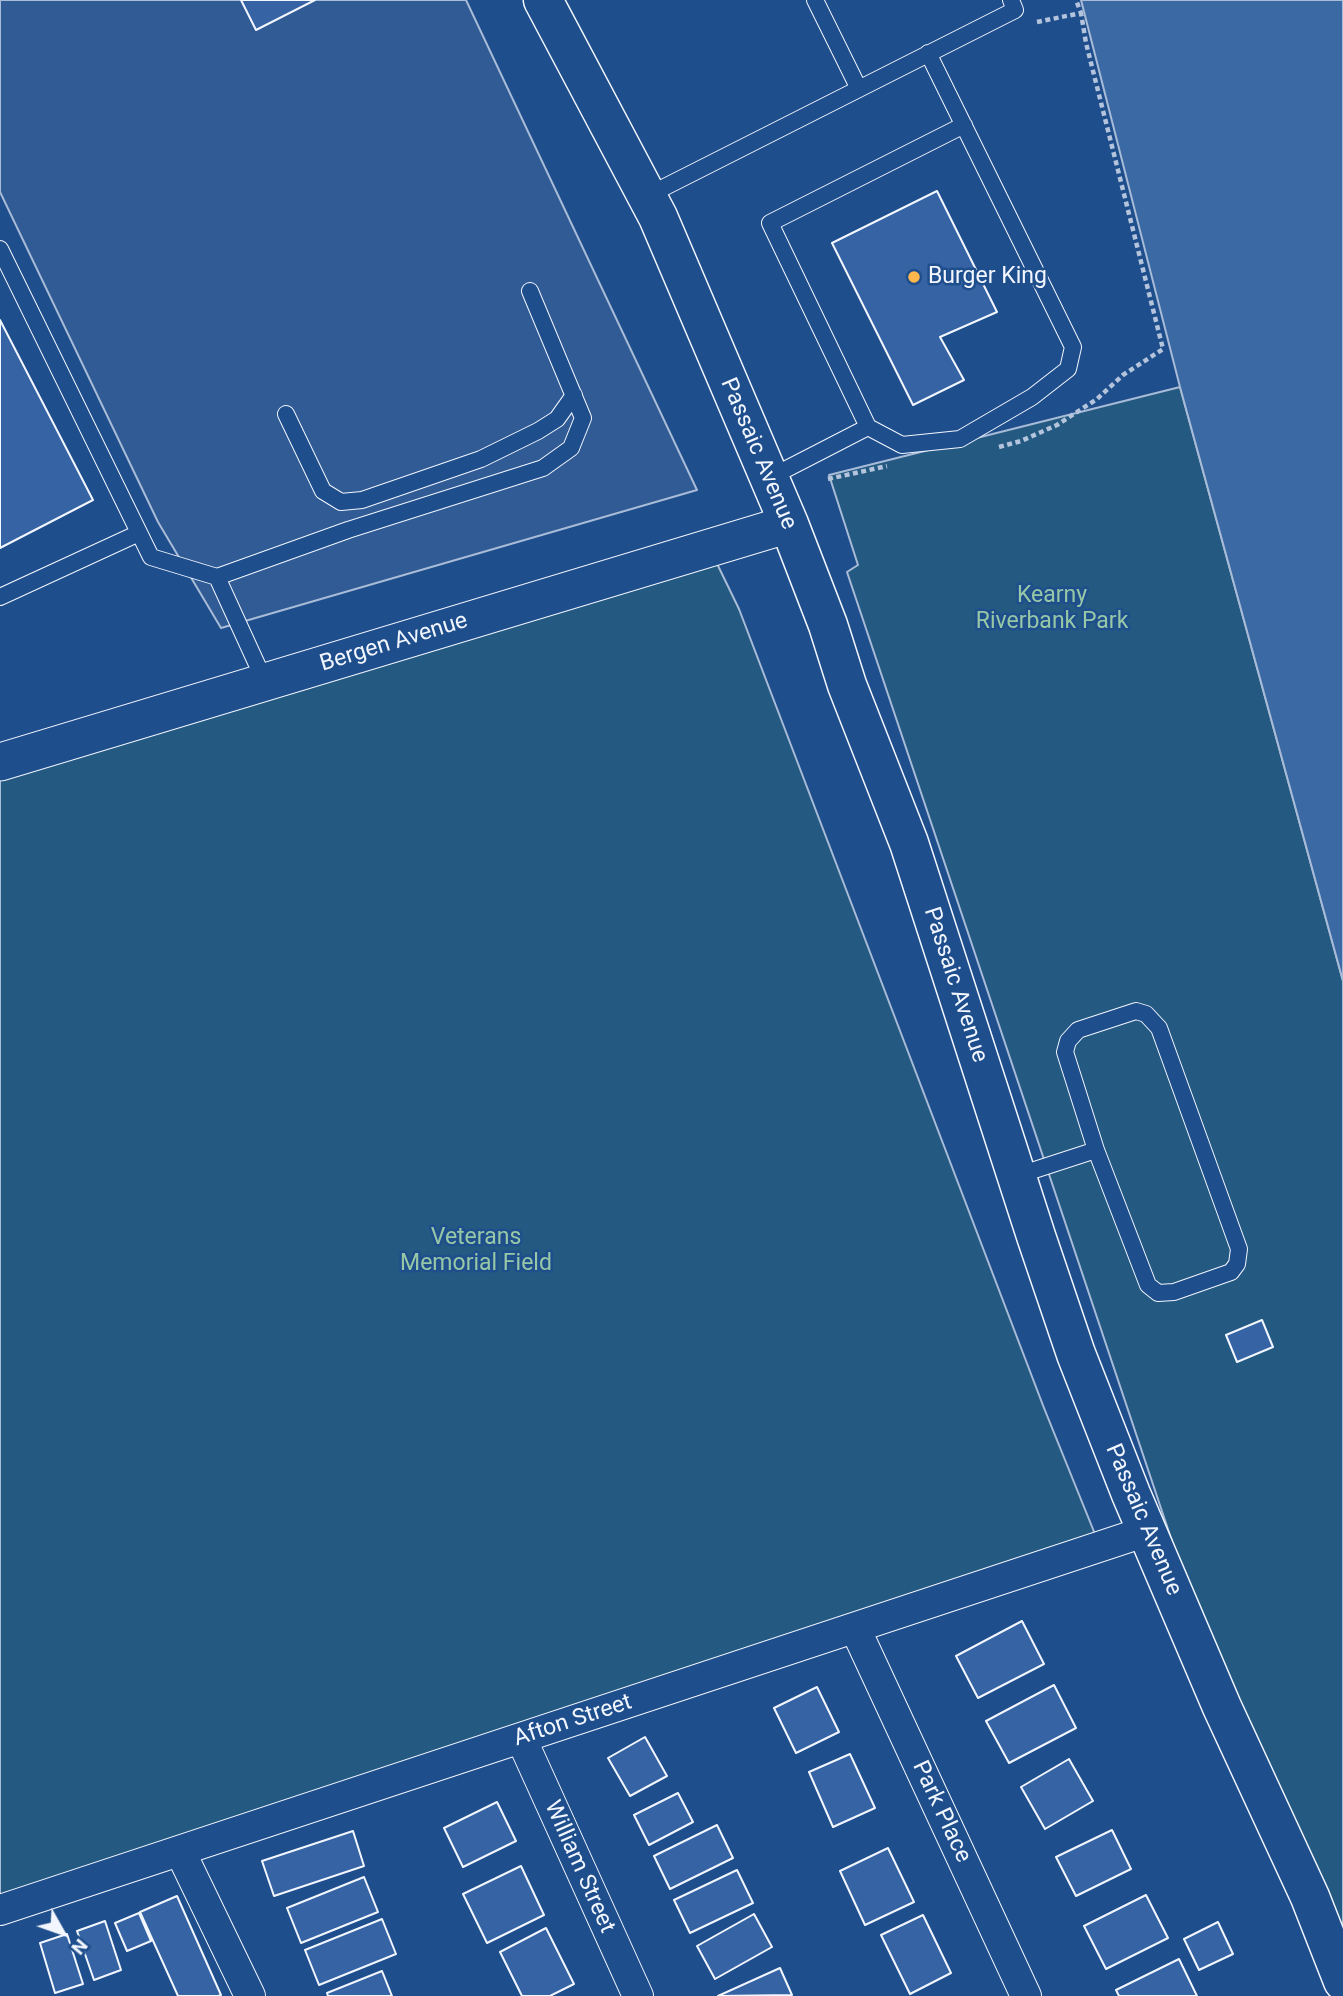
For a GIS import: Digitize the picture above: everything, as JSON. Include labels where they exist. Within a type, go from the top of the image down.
[{"type":"main road","name":"Passaic Avenue","points":[[543,0],[658,217],[789,524],[828,625],[847,685],[909,843],[1076,1354],[1147,1531],[1222,1707],[1310,1896],[1343,1981]]},
{"type":"street","name":"Bergen Avenue","points":[[0,762],[789,524]]},
{"type":"street","name":"Afton Street","points":[[0,1910],[1147,1531]]},
{"type":"street","name":"Park Place","points":[[855,1628],[1027,1996]]},
{"type":"street","name":"William Street","points":[[521,1738],[638,1996]]},
{"type":"street","points":[[180,1851],[250,1996]]},
{"type":"lane","points":[[815,0],[859,89]]},
{"type":"lane","points":[[647,196],[1015,10],[1011,0]]},
{"type":"lane","points":[[928,53],[964,125],[1073,347],[1068,369],[1032,397],[960,439],[902,445],[868,427],[770,223],[964,125]]},
{"type":"lane","points":[[0,248],[151,557],[217,577],[543,468],[571,449],[583,418],[530,291]]},
{"type":"lane","points":[[286,414],[323,491],[341,502],[362,500],[481,459],[557,419],[574,395]]},
{"type":"lane","points":[[769,478],[868,427]]},
{"type":"lane","points":[[0,597],[139,533]]},
{"type":"lane","points":[[217,577],[265,682]]},
{"type":"lane","points":[[1136,1011],[1146,1014],[1159,1028],[1239,1250],[1237,1264],[1231,1272],[1174,1292],[1158,1293],[1148,1284],[1096,1150],[1065,1052],[1068,1041],[1078,1030],[1136,1011]]},
{"type":"lane","points":[[1016,1176],[1096,1150]]},
{"type":"path","points":[[1076,0],[1163,349]]},
{"type":"path","points":[[1031,23],[1081,13]]},
{"type":"green space","name":"Kearny Riverbank Park","points":[[1180,387],[1343,981],[1343,1949],[1176,1553],[847,572],[858,565],[829,475]]},
{"type":"green space","name":"Veterans Memorial Field","points":[[707,543],[739,609],[1044,1408],[1099,1544],[0,1909],[0,753]]},
{"type":"shaded area","points":[[0,0],[466,0],[697,490],[221,628],[158,522],[0,192]]},
{"type":"shaded area","points":[[1081,0],[1343,0],[1343,981],[1180,387]]},
{"type":"building","points":[[241,0],[315,0],[256,30]]},
{"type":"building","name":"Burger King","points":[[937,191],[997,312],[940,337],[964,380],[913,405],[832,243]]},
{"type":"building","points":[[0,320],[93,500],[0,548]]},
{"type":"building","points":[[1262,1320],[1273,1347],[1237,1362],[1226,1335]]},
{"type":"building","points":[[1022,1621],[1044,1664],[978,1698],[956,1656]]},
{"type":"building","points":[[1054,1685],[1076,1728],[1009,1763],[986,1721]]},
{"type":"building","points":[[817,1687],[839,1732],[796,1753],[774,1708]]},
{"type":"building","points":[[645,1737],[667,1776],[630,1796],[608,1758]]},
{"type":"building","points":[[850,1754],[875,1808],[833,1827],[809,1772]]},
{"type":"building","points":[[1069,1759],[1093,1801],[1045,1829],[1021,1787]]},
{"type":"building","points":[[678,1793],[693,1822],[649,1845],[634,1815]]},
{"type":"building","points":[[497,1802],[516,1841],[463,1867],[444,1828]]},
{"type":"building","points":[[717,1825],[733,1858],[670,1889],[654,1856]]},
{"type":"building","points":[[1112,1830],[1131,1869],[1076,1896],[1056,1857]]},
{"type":"building","points":[[353,1831],[364,1866],[274,1896],[262,1861]]},
{"type":"building","points":[[888,1848],[914,1902],[865,1925],[840,1871]]},
{"type":"building","points":[[521,1866],[544,1915],[487,1943],[463,1894]]},
{"type":"building","points":[[737,1870],[753,1903],[690,1933],[674,1900]]},
{"type":"building","points":[[364,1877],[378,1912],[301,1943],[287,1908]]},
{"type":"building","points":[[1146,1895],[1168,1938],[1106,1969],[1084,1926]]},
{"type":"building","points":[[177,1896],[221,1995],[178,1996],[140,1912]]},
{"type":"building","points":[[139,1913],[151,1941],[127,1951],[115,1923]]},
{"type":"building","points":[[754,1914],[772,1947],[715,1979],[697,1946]]},
{"type":"building","points":[[923,1915],[951,1973],[910,1994],[881,1935]]},
{"type":"building","points":[[382,1919],[396,1954],[319,1985],[305,1950]]},
{"type":"building","points":[[105,1921],[121,1970],[94,1980],[77,1931]]},
{"type":"building","points":[[1218,1922],[1233,1954],[1199,1970],[1184,1939]]},
{"type":"building","points":[[546,1928],[574,1984],[550,1996],[522,1996],[500,1952]]},
{"type":"building","points":[[67,1934],[83,1984],[55,1993],[40,1943]]},
{"type":"building","points":[[1179,1959],[1197,1996],[1119,1996],[1116,1990]]},
{"type":"building","points":[[780,1968],[792,1995],[718,1996]]},
{"type":"building","points":[[382,1971],[392,1996],[328,1996],[327,1993]]},
{"type":"place","name":"Burger King","points":[[914,277]]}]
